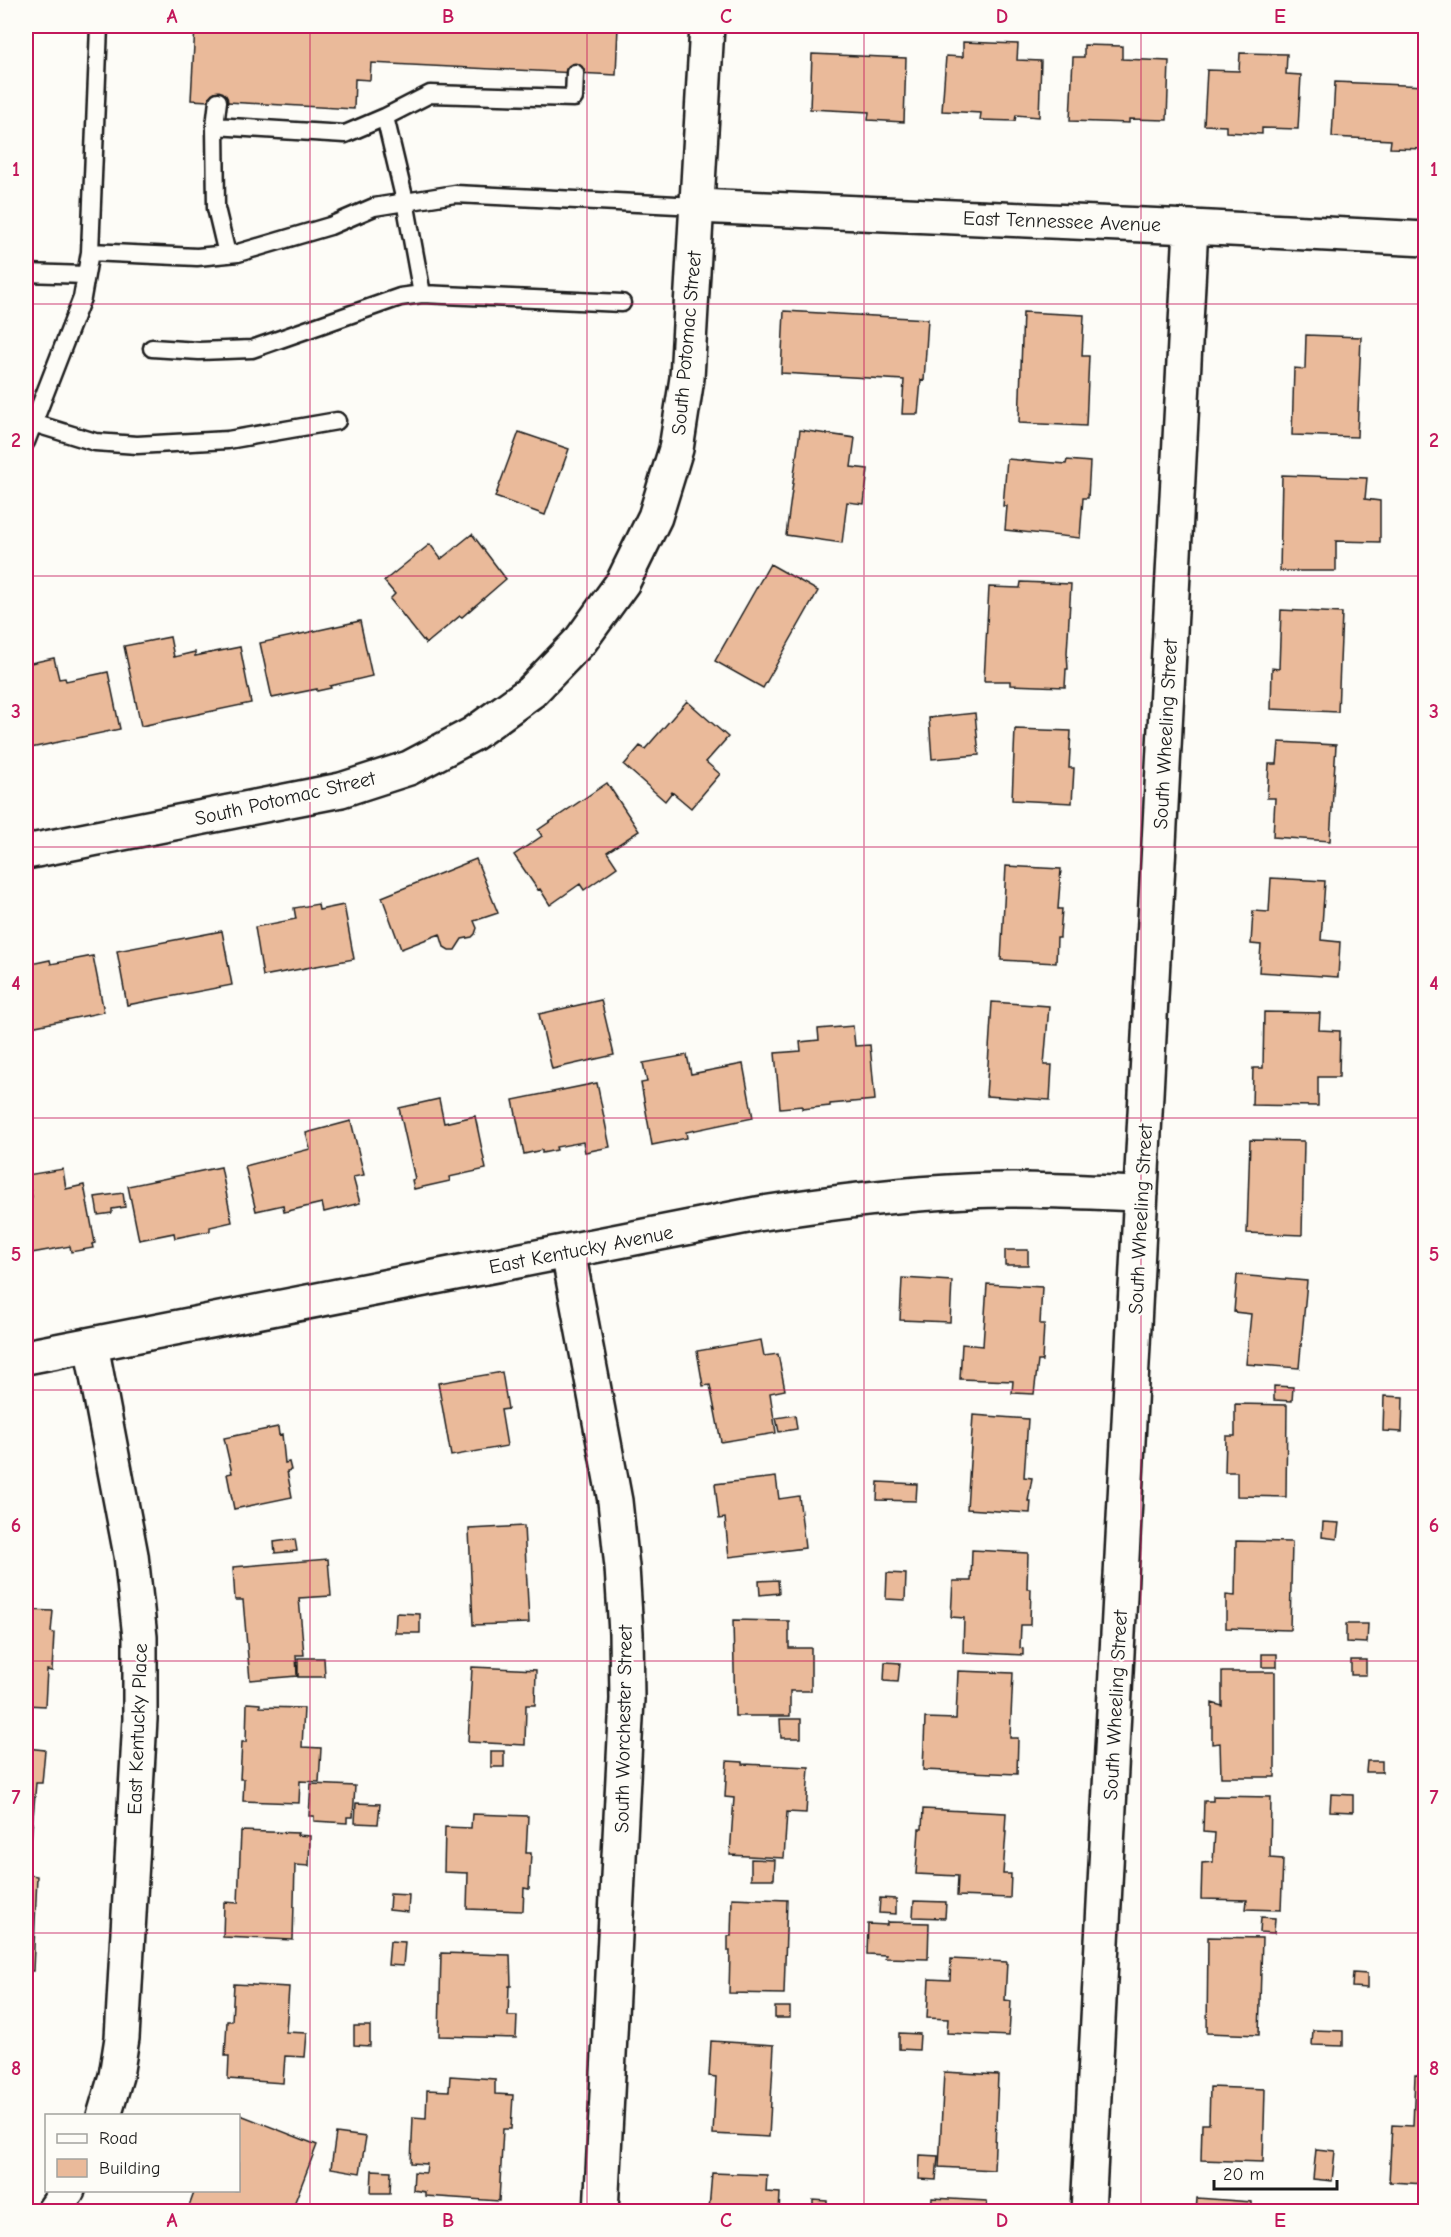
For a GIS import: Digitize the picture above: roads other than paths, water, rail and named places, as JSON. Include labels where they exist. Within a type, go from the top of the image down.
[{"type":"street","name":"South Potomac Street","points":[[26,852],[352,786],[409,768],[473,734],[531,692],[581,640],[623,582],[655,517],[676,449],[687,378],[708,26]]},
{"type":"street","name":"East Tennessee Avenue","points":[[697,206],[1425,239]]},
{"type":"street","name":"South Wheeling Street","points":[[1088,2211],[1191,227]]},
{"type":"street","name":"East Kentucky Avenue","points":[[26,1357],[757,1214],[827,1203],[896,1195],[967,1191],[1038,1190],[1141,1194]]},
{"type":"street","name":"South Worchester Street","points":[[568,1252],[615,1501],[626,1633],[627,1699],[601,2211]]},
{"type":"street","name":"East Kentucky Place","points":[[91,1345],[131,1555],[140,1637],[140,1719],[122,2038],[116,2076],[104,2114]]},
{"type":"street","points":[[53,2211],[67,2192]]},
{"type":"lane","points":[[26,442],[82,298],[90,252],[99,26]]},
{"type":"lane","points":[[215,126],[345,134],[385,117],[430,93],[574,98],[575,73]]},
{"type":"lane","points":[[218,101],[215,126],[216,208],[228,254]]},
{"type":"lane","points":[[385,117],[405,201],[423,294]]},
{"type":"lane","points":[[90,252],[197,257],[228,254],[280,242],[330,226],[374,207],[455,194],[697,206]]},
{"type":"lane","points":[[26,273],[86,275]]},
{"type":"lane","points":[[152,348],[199,351],[252,349],[400,297],[423,294],[622,303]]},
{"type":"lane","points":[[33,423],[95,442],[137,445],[228,440],[337,421]]}]
